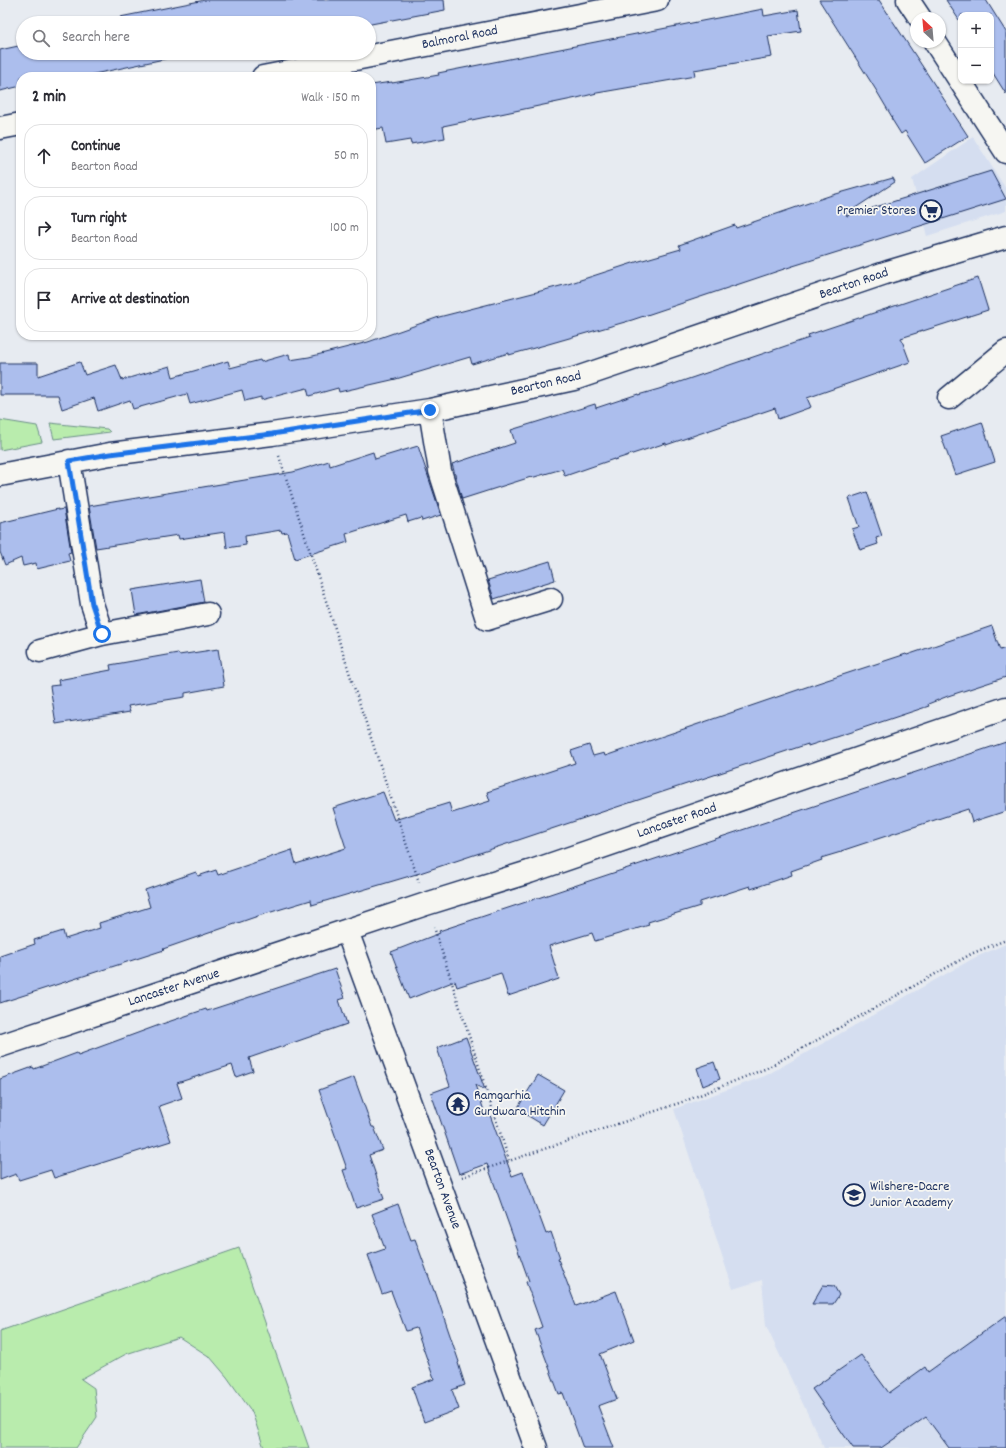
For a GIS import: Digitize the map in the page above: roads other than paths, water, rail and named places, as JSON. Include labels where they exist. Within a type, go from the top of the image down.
[{"type":"street","name":"Balmoral Road","points":[[376,55],[657,0]]},
{"type":"street","points":[[908,0],[916,12]]},
{"type":"street","points":[[939,48],[1006,152]]},
{"type":"street","name":"Balmoral Road","points":[[289,72],[350,60]]},
{"type":"street","points":[[0,128],[16,125]]},
{"type":"street","name":"Bearton Road","points":[[0,475],[69,461],[126,452],[272,434],[430,410],[574,379],[888,272],[1006,237]]},
{"type":"street","points":[[949,398],[1006,351]]},
{"type":"street","points":[[430,410],[440,471],[487,620],[551,599]]},
{"type":"street","points":[[69,461],[92,604],[102,634]]},
{"type":"street","points":[[40,651],[102,634],[208,614]]},
{"type":"street","name":"Lancaster Road","points":[[347,931],[426,904],[529,872],[1006,708]]},
{"type":"street","name":"Lancaster Avenue","points":[[0,1046],[347,931]]},
{"type":"street","name":"Bearton Avenue","points":[[347,931],[536,1448]]},
{"type":"place","name":"Premier Stores","points":[[931,211]]},
{"type":"place","name":"Ramgarhia Gurdwara Hitchin","points":[[458,1104]]},
{"type":"place","name":"Wilshere-Dacre Junior Academy","points":[[854,1195]]}]
